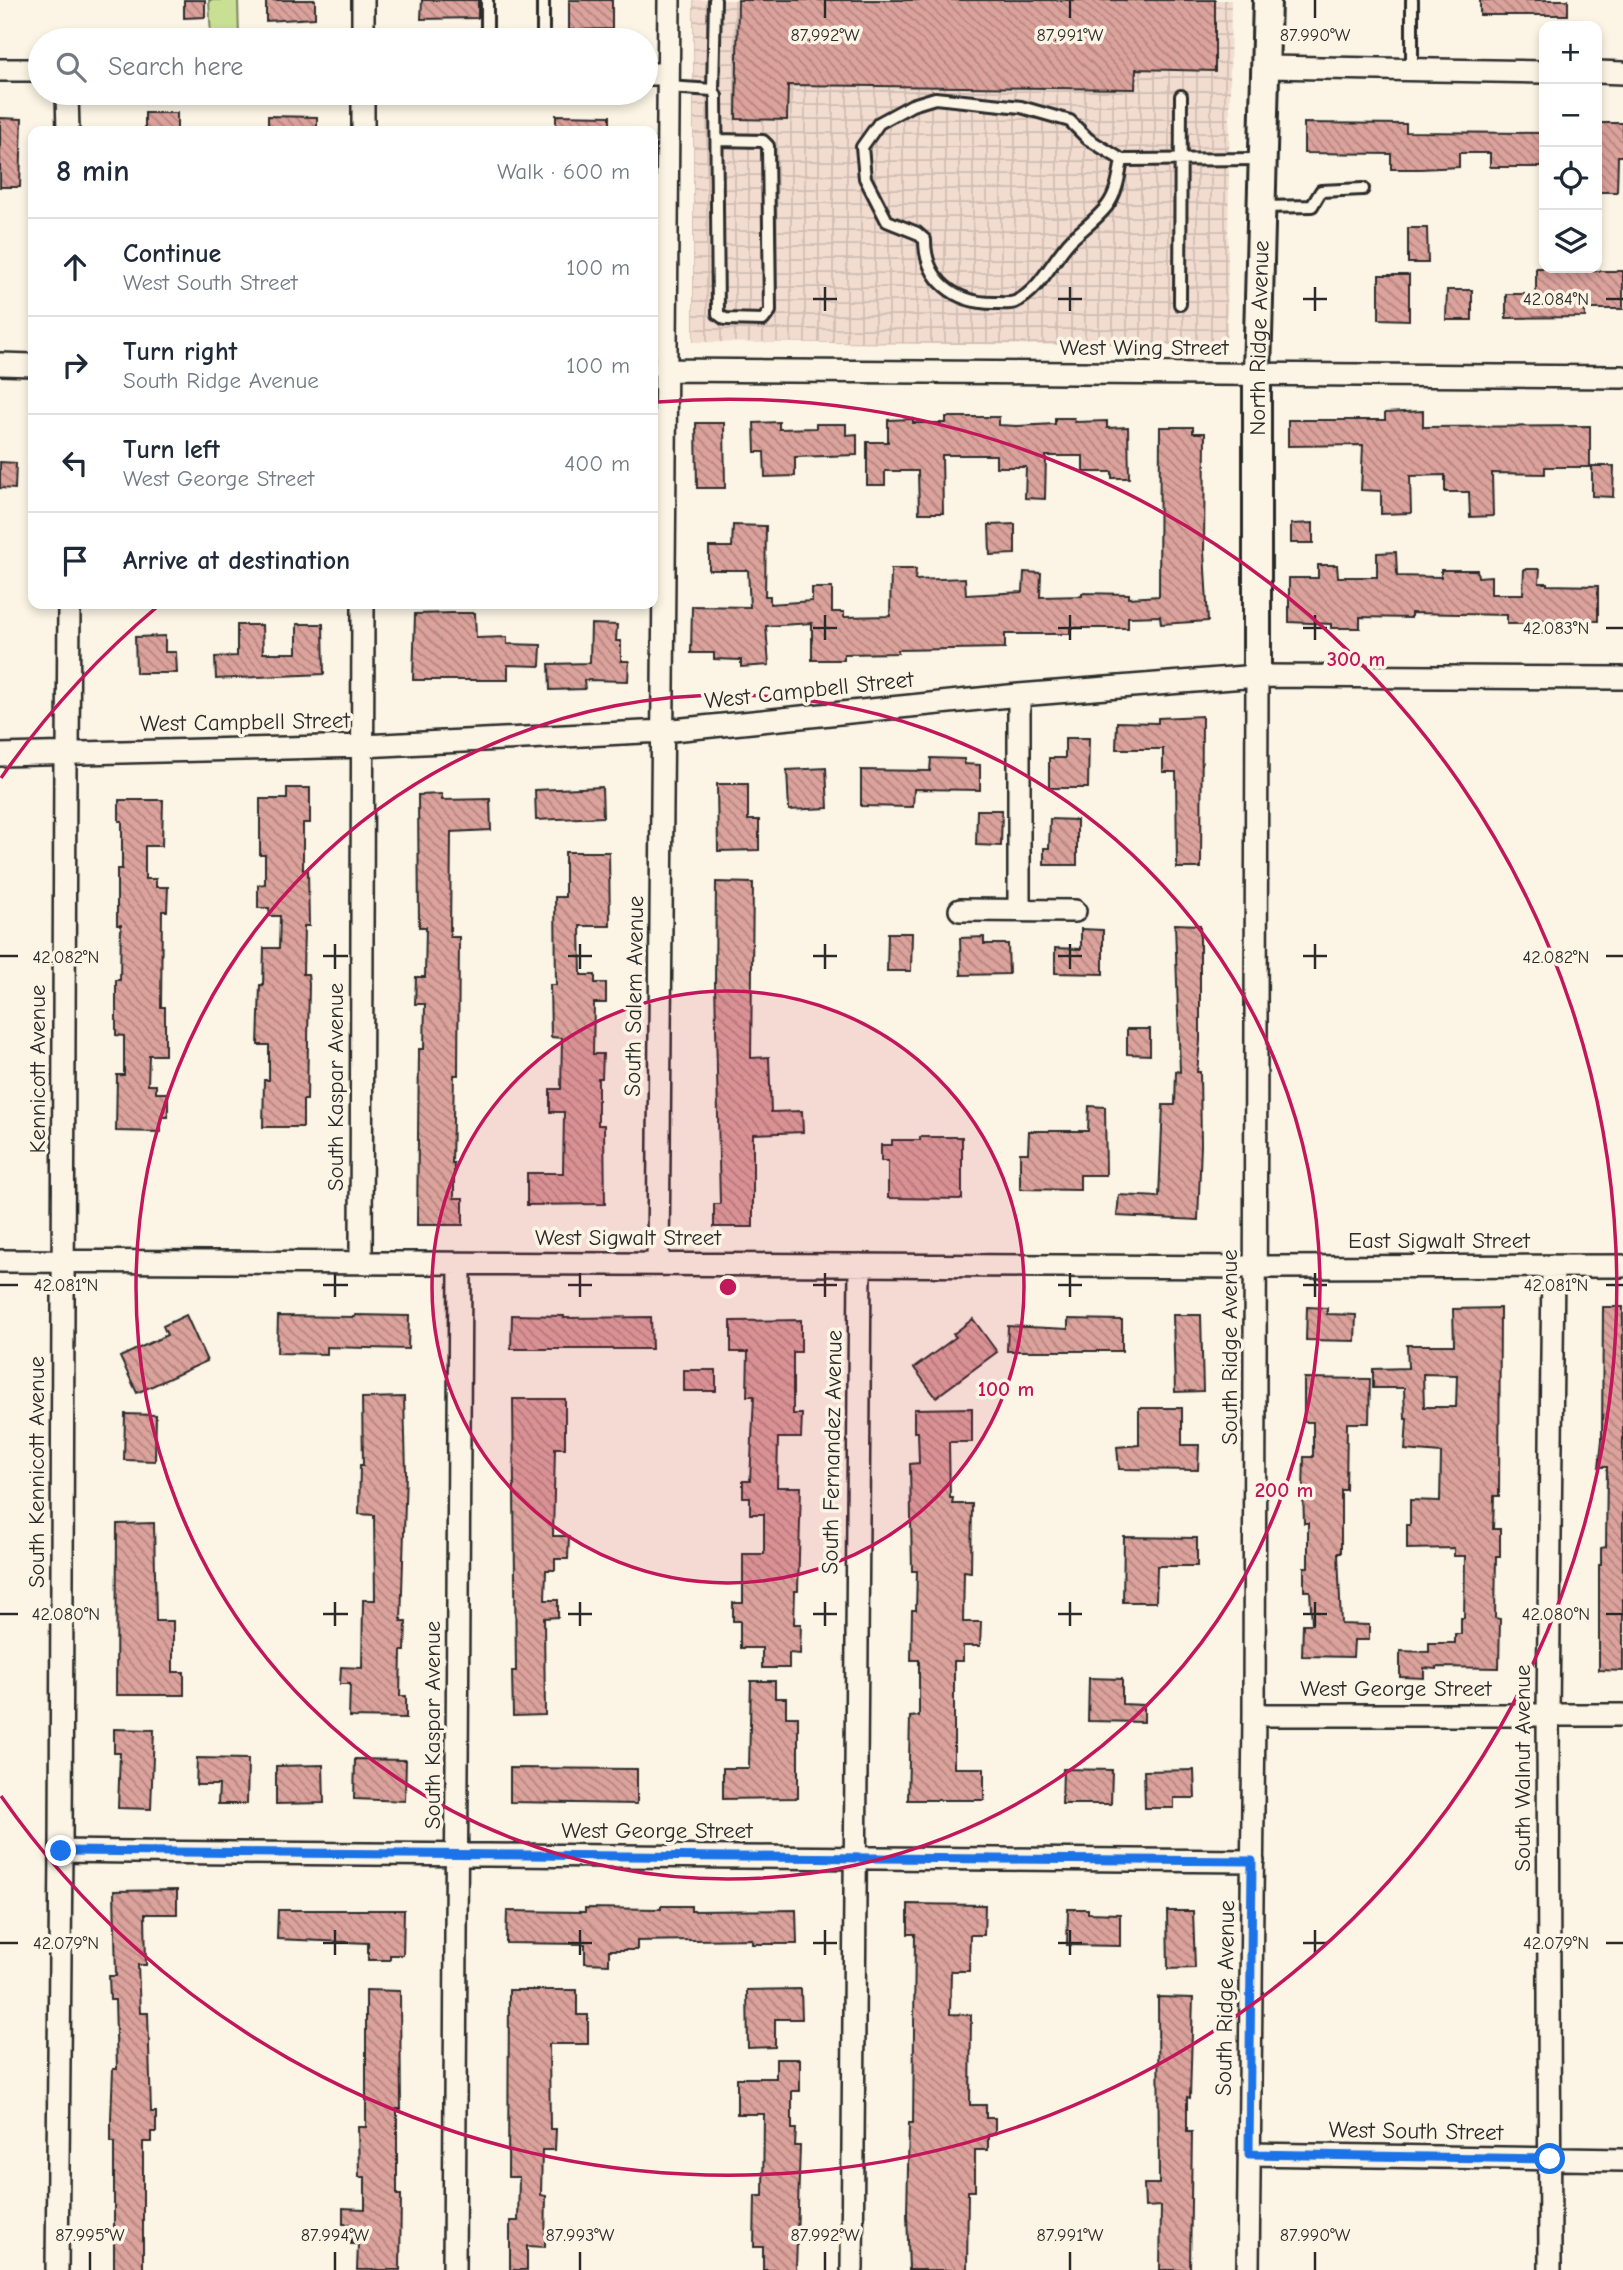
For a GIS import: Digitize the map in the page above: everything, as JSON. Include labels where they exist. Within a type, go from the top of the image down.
[{"type":"street","points":[[363,0],[363,28]]},
{"type":"street","name":"South Salem Avenue","points":[[658,1262],[669,0]]},
{"type":"street","name":"North Ridge Avenue","points":[[1257,676],[1257,374],[1266,0]]},
{"type":"street","points":[[1266,67],[1539,72]]},
{"type":"street","points":[[0,70],[28,71]]},
{"type":"street","points":[[1602,72],[1623,73]]},
{"type":"street","points":[[658,78],[668,81]]},
{"type":"street","points":[[67,105],[68,126]]},
{"type":"street","points":[[363,105],[363,126]]},
{"type":"street","points":[[0,365],[28,365]]},
{"type":"street","name":"West Wing Street","points":[[664,370],[1623,377]]},
{"type":"street","name":"Kennicott Avenue","points":[[62,1262],[65,756],[68,753],[69,609]]},
{"type":"street","name":"South Kaspar Avenue","points":[[361,1262],[363,609]]},
{"type":"street","name":"West Campbell Street","points":[[0,755],[363,746],[663,731],[1019,695],[1257,676],[1623,678]]},
{"type":"street","name":"South Ridge Avenue","points":[[1248,2270],[1254,1715],[1257,676]]},
{"type":"street","points":[[1019,695],[1019,910]]},
{"type":"street","points":[[960,910],[1075,911]]},
{"type":"street","name":"West Sigwalt Street","points":[[0,1261],[460,1264],[658,1262],[1256,1267]]},
{"type":"street","name":"South Kennicott Avenue","points":[[57,2270],[62,1262]]},
{"type":"street","name":"South Kaspar Avenue","points":[[454,2270],[460,1264]]},
{"type":"street","name":"South Fernandez Avenue","points":[[852,2270],[860,1265]]},
{"type":"street","name":"South Walnut Avenue","points":[[1549,2270],[1548,1714],[1553,1266]]},
{"type":"street","name":"East Sigwalt Street","points":[[1256,1267],[1623,1266]]},
{"type":"street","name":"West George Street","points":[[1254,1715],[1623,1715]]},
{"type":"street","name":"West George Street","points":[[61,1851],[458,1857],[855,1856],[1252,1861]]},
{"type":"street","name":"West South Street","points":[[1249,2154],[1623,2160]]},
{"type":"lane","points":[[487,28],[488,0]]},
{"type":"lane","points":[[543,0],[543,28]]},
{"type":"lane","points":[[715,0],[713,90],[716,96],[717,140],[718,314],[725,319],[763,320],[769,311],[768,146],[763,141],[717,140]]},
{"type":"lane","points":[[1412,0],[1412,69]]},
{"type":"lane","points":[[668,81],[713,90]]},
{"type":"lane","points":[[1180,304],[1181,96]]},
{"type":"lane","points":[[1122,160],[1115,190],[1108,205],[1072,239],[1038,283],[1014,303],[976,303],[945,288],[933,275],[925,254],[925,240],[917,233],[887,221],[864,178],[862,147],[879,123],[912,104],[935,98],[1021,107],[1070,121],[1088,139],[1122,160],[1264,159]]},
{"type":"lane","points":[[1262,207],[1312,206],[1321,191],[1363,189]]},
{"type":"shaded area","points":[[693,0],[1231,0],[1227,336],[1220,346],[693,342]]},
{"type":"green space","points":[[209,0],[238,0],[239,28],[210,28]]},
{"type":"building","points":[[184,0],[205,0],[205,17],[184,18]]},
{"type":"building","points":[[266,0],[315,0],[315,18],[266,21]]},
{"type":"building","points":[[422,0],[478,0],[478,18],[421,19]]},
{"type":"building","points":[[569,0],[612,0],[612,28],[569,28]]},
{"type":"building","points":[[738,0],[1215,0],[1215,71],[1136,69],[1135,89],[788,85],[787,120],[736,119]]},
{"type":"building","points":[[1480,0],[1568,0],[1568,15],[1480,15]]},
{"type":"building","points":[[145,113],[177,113],[177,126],[145,126]]},
{"type":"building","points":[[556,115],[610,116],[610,126],[556,126]]},
{"type":"building","points":[[268,116],[317,117],[317,126],[268,126]]},
{"type":"building","points":[[0,118],[22,119],[20,187],[0,187]]},
{"type":"building","points":[[1304,123],[1406,124],[1406,132],[1539,133],[1539,167],[1490,167],[1490,153],[1459,153],[1459,167],[1391,169],[1391,154],[1304,153]]},
{"type":"building","points":[[1602,123],[1623,123],[1623,156],[1618,156],[1617,192],[1602,192]]},
{"type":"building","points":[[1408,228],[1427,228],[1428,263],[1408,263]]},
{"type":"building","points":[[1536,268],[1539,268],[1539,273],[1623,271],[1623,309],[1585,309],[1585,317],[1506,318],[1506,294],[1536,294]]},
{"type":"building","points":[[1379,275],[1409,275],[1409,320],[1379,319]]},
{"type":"building","points":[[1447,290],[1472,290],[1472,320],[1446,320]]},
{"type":"building","points":[[1423,411],[1423,427],[1590,426],[1590,467],[1545,467],[1545,474],[1492,473],[1493,516],[1470,517],[1469,492],[1445,492],[1445,475],[1410,476],[1411,513],[1381,514],[1381,491],[1361,490],[1363,445],[1288,446],[1288,420],[1385,420],[1385,413]]},
{"type":"building","points":[[946,417],[999,417],[999,425],[1017,426],[1055,424],[1055,418],[1074,418],[1075,422],[1107,421],[1107,428],[1128,427],[1129,478],[1112,478],[1112,472],[1083,472],[1083,456],[1046,456],[1045,499],[1025,498],[1026,467],[996,467],[996,455],[942,455],[943,513],[919,513],[918,471],[885,471],[885,485],[867,485],[867,442],[888,442],[888,420],[913,419],[913,423],[946,423]]},
{"type":"building","points":[[779,422],[779,429],[816,428],[816,424],[846,424],[846,435],[857,434],[857,455],[795,457],[795,476],[765,477],[764,452],[755,452],[754,423]]},
{"type":"building","points":[[696,423],[724,423],[725,488],[697,488]]},
{"type":"building","points":[[1160,427],[1193,427],[1193,433],[1205,433],[1204,551],[1208,621],[1161,624],[1160,616],[1128,617],[1128,628],[1070,628],[1070,634],[1005,634],[1005,648],[844,654],[844,660],[812,660],[812,623],[766,626],[769,665],[741,667],[741,660],[714,659],[714,653],[691,653],[692,606],[750,607],[748,570],[709,570],[709,547],[732,547],[733,525],[766,526],[765,596],[770,596],[770,604],[812,601],[812,588],[832,588],[832,612],[844,612],[844,617],[890,616],[891,569],[916,569],[915,580],[965,578],[966,595],[1023,592],[1024,572],[1041,573],[1040,597],[1082,596],[1082,593],[1129,594],[1129,598],[1159,596]]},
{"type":"building","points":[[0,462],[16,463],[15,489],[0,488]]},
{"type":"building","points":[[1592,466],[1614,466],[1613,497],[1592,496]]},
{"type":"building","points":[[1313,523],[1313,543],[1291,543],[1291,524]]},
{"type":"building","points":[[1015,524],[1015,554],[990,555],[989,525]]},
{"type":"building","points":[[1396,552],[1397,576],[1441,577],[1441,570],[1477,570],[1478,577],[1491,576],[1491,594],[1523,594],[1524,569],[1540,569],[1539,583],[1547,585],[1598,586],[1598,621],[1538,620],[1538,624],[1507,624],[1507,615],[1411,613],[1411,618],[1360,617],[1360,628],[1331,628],[1331,624],[1289,622],[1289,578],[1318,578],[1318,565],[1337,565],[1338,577],[1377,577],[1377,553]]},
{"type":"building","points":[[475,613],[476,638],[507,637],[507,644],[541,645],[540,666],[508,665],[508,680],[413,680],[415,614]]},
{"type":"building","points":[[297,624],[323,624],[324,674],[216,679],[215,657],[237,656],[237,625],[262,625],[263,653],[297,653]]},
{"type":"building","points":[[591,624],[617,625],[616,641],[621,641],[621,661],[629,661],[628,681],[584,680],[585,689],[550,690],[549,664],[590,663]]},
{"type":"building","points":[[165,636],[165,652],[176,652],[177,673],[136,673],[135,637]]},
{"type":"building","points":[[1202,716],[1201,868],[1177,868],[1176,772],[1163,772],[1163,749],[1116,749],[1117,722],[1158,723],[1158,718]]},
{"type":"building","points":[[1065,738],[1089,738],[1088,788],[1049,788],[1049,758],[1065,758]]},
{"type":"building","points":[[931,758],[964,759],[964,764],[980,765],[980,790],[914,789],[913,807],[861,806],[861,770],[930,771]]},
{"type":"building","points":[[826,768],[828,808],[789,810],[787,770]]},
{"type":"building","points":[[717,784],[748,784],[748,820],[759,820],[759,850],[718,851]]},
{"type":"building","points":[[602,787],[603,817],[536,820],[535,790]]},
{"type":"building","points":[[287,788],[310,788],[310,823],[303,823],[303,870],[308,870],[309,926],[304,926],[303,974],[308,974],[309,984],[307,1100],[303,1100],[303,1127],[263,1127],[264,1080],[269,1080],[269,1045],[258,1045],[260,985],[263,985],[264,948],[279,948],[280,916],[270,916],[269,908],[258,908],[258,885],[265,884],[265,855],[260,855],[260,799],[287,799]]},
{"type":"building","points":[[442,794],[442,800],[490,799],[491,830],[451,832],[450,937],[459,937],[458,1075],[454,1075],[452,1163],[454,1198],[463,1198],[463,1225],[417,1225],[419,1049],[424,1049],[425,1004],[415,1004],[416,977],[425,977],[426,927],[419,927],[418,795]]},
{"type":"building","points":[[119,800],[163,800],[162,846],[145,846],[145,879],[156,879],[156,887],[168,887],[167,911],[162,911],[161,1007],[165,1007],[165,1055],[149,1055],[148,1085],[156,1085],[156,1093],[168,1093],[168,1117],[161,1117],[161,1132],[116,1131],[117,1075],[124,1075],[124,1036],[116,1035],[116,980],[120,980],[121,925],[117,925],[117,869],[122,869]]},
{"type":"building","points":[[977,810],[1002,810],[1001,846],[976,845]]},
{"type":"building","points":[[1050,819],[1077,820],[1077,865],[1044,865],[1044,848],[1049,848]]},
{"type":"building","points":[[565,852],[609,852],[610,926],[580,926],[581,975],[595,975],[595,983],[606,983],[606,1003],[594,1003],[593,1054],[603,1054],[602,1078],[598,1078],[598,1125],[604,1125],[605,1204],[527,1205],[527,1173],[563,1173],[564,1112],[550,1112],[550,1089],[561,1089],[562,1038],[551,1037],[550,985],[556,985],[555,897],[565,897]]},
{"type":"building","points":[[716,882],[753,883],[751,1058],[769,1057],[771,1112],[802,1111],[803,1132],[753,1134],[753,1227],[714,1227],[714,1204],[720,1204],[715,983]]},
{"type":"building","points":[[1175,924],[1200,925],[1200,1041],[1197,1072],[1200,1072],[1201,1145],[1198,1220],[1117,1216],[1119,1195],[1159,1197],[1163,1105],[1175,1105],[1176,1071],[1180,1072]]},
{"type":"building","points":[[1081,929],[1103,930],[1103,974],[1055,973],[1055,948],[1081,949]]},
{"type":"building","points":[[888,933],[912,933],[911,971],[887,971]]},
{"type":"building","points":[[984,937],[984,944],[1008,944],[1009,974],[961,975],[960,938]]},
{"type":"building","points":[[1127,1029],[1150,1029],[1150,1055],[1127,1054]]},
{"type":"building","points":[[1089,1106],[1105,1107],[1106,1175],[1080,1175],[1080,1190],[1020,1189],[1020,1153],[1028,1153],[1029,1131],[1088,1131]]},
{"type":"building","points":[[920,1137],[962,1137],[962,1199],[888,1198],[888,1161],[881,1161],[881,1145],[892,1145],[892,1140],[920,1140]]},
{"type":"building","points":[[1307,1307],[1327,1308],[1327,1314],[1356,1315],[1355,1341],[1306,1340]]},
{"type":"building","points":[[1603,1307],[1623,1307],[1623,1671],[1599,1670],[1599,1565],[1601,1548],[1606,1547],[1607,1467],[1599,1467],[1602,1440]]},
{"type":"building","points":[[1500,1308],[1499,1496],[1494,1496],[1493,1529],[1500,1529],[1500,1556],[1496,1556],[1495,1618],[1500,1619],[1499,1668],[1424,1668],[1424,1678],[1400,1677],[1400,1651],[1429,1652],[1429,1643],[1455,1643],[1455,1634],[1461,1634],[1461,1618],[1464,1618],[1465,1556],[1454,1556],[1454,1548],[1407,1549],[1410,1500],[1440,1501],[1441,1453],[1405,1450],[1407,1419],[1404,1388],[1373,1388],[1373,1369],[1408,1368],[1407,1345],[1454,1345],[1453,1309]],"holes":[[[1423,1374],[1457,1375],[1456,1407],[1424,1407]]]},
{"type":"building","points":[[186,1315],[207,1361],[137,1393],[120,1357],[167,1335],[163,1326]]},
{"type":"building","points":[[512,1315],[564,1318],[651,1317],[652,1349],[511,1349]]},
{"type":"building","points":[[1173,1315],[1201,1315],[1203,1391],[1175,1392]]},
{"type":"building","points":[[278,1316],[409,1316],[408,1349],[327,1347],[327,1354],[277,1353]]},
{"type":"building","points":[[973,1319],[997,1352],[936,1397],[914,1368],[956,1337],[953,1334]]},
{"type":"building","points":[[1068,1319],[1122,1320],[1122,1351],[1007,1351],[1008,1326],[1068,1329]]},
{"type":"building","points":[[801,1320],[801,1352],[793,1352],[793,1414],[802,1414],[801,1438],[778,1438],[777,1487],[801,1487],[798,1591],[795,1591],[794,1624],[801,1624],[800,1654],[789,1653],[789,1668],[762,1668],[762,1648],[740,1648],[740,1621],[733,1621],[733,1603],[743,1603],[743,1554],[764,1554],[764,1514],[750,1514],[750,1497],[743,1497],[743,1481],[750,1481],[754,1396],[747,1396],[748,1352],[731,1352],[731,1321]]},
{"type":"building","points":[[684,1370],[716,1370],[716,1391],[684,1391]]},
{"type":"building","points":[[1304,1378],[1370,1379],[1369,1423],[1347,1423],[1346,1490],[1341,1490],[1341,1553],[1338,1553],[1341,1624],[1369,1625],[1369,1640],[1354,1640],[1353,1657],[1302,1656],[1303,1624],[1312,1624],[1310,1591],[1304,1591],[1304,1567],[1308,1567],[1308,1523],[1304,1523],[1303,1490],[1304,1457],[1313,1457],[1313,1422],[1304,1422]]},
{"type":"building","points":[[404,1397],[406,1473],[401,1621],[406,1621],[405,1651],[401,1651],[400,1696],[406,1696],[406,1718],[349,1717],[350,1684],[340,1684],[341,1667],[362,1668],[363,1600],[375,1600],[374,1515],[359,1514],[360,1465],[363,1465],[362,1398]]},
{"type":"building","points":[[513,1399],[565,1399],[565,1448],[555,1448],[553,1536],[569,1536],[568,1559],[555,1559],[555,1570],[546,1570],[545,1600],[558,1600],[558,1617],[544,1618],[545,1715],[513,1716],[512,1671],[516,1671]]},
{"type":"building","points":[[972,1408],[972,1442],[949,1442],[952,1504],[972,1504],[971,1572],[964,1571],[963,1622],[981,1622],[980,1646],[963,1646],[963,1661],[954,1661],[954,1768],[984,1768],[984,1800],[908,1800],[910,1717],[919,1716],[919,1660],[911,1660],[912,1610],[916,1610],[917,1571],[912,1571],[910,1464],[919,1463],[918,1432],[914,1432],[914,1409]]},
{"type":"building","points":[[1139,1408],[1182,1408],[1182,1445],[1199,1445],[1198,1470],[1119,1469],[1117,1447],[1139,1445]]},
{"type":"building","points":[[125,1414],[156,1415],[155,1461],[124,1460]]},
{"type":"building","points":[[154,1523],[156,1621],[173,1621],[173,1672],[184,1672],[184,1695],[116,1695],[117,1524]]},
{"type":"building","points":[[1124,1537],[1197,1538],[1197,1566],[1157,1566],[1156,1602],[1123,1602]]},
{"type":"building","points":[[1089,1678],[1122,1679],[1122,1704],[1144,1705],[1144,1722],[1088,1721]]},
{"type":"building","points":[[751,1681],[775,1681],[775,1698],[786,1698],[786,1717],[798,1717],[798,1798],[723,1799],[723,1768],[749,1768]]},
{"type":"building","points":[[114,1729],[154,1730],[151,1809],[118,1808],[120,1753],[114,1753]]},
{"type":"building","points":[[197,1758],[248,1759],[247,1804],[218,1804],[219,1785],[196,1785]]},
{"type":"building","points":[[355,1759],[406,1760],[405,1801],[354,1799]]},
{"type":"building","points":[[323,1765],[324,1803],[276,1804],[276,1766]]},
{"type":"building","points":[[510,1768],[637,1769],[637,1804],[510,1802]]},
{"type":"building","points":[[1063,1769],[1112,1770],[1111,1804],[1062,1804]]},
{"type":"building","points":[[1194,1770],[1195,1798],[1174,1798],[1174,1808],[1145,1808],[1144,1771]]},
{"type":"building","points":[[177,1890],[177,1914],[145,1914],[146,1965],[138,1965],[140,2013],[148,2013],[151,2112],[156,2112],[156,2132],[151,2132],[151,2142],[143,2142],[143,2270],[114,2270],[114,2142],[111,2142],[111,2118],[113,2069],[117,2069],[115,2000],[110,2000],[109,1976],[116,1976],[114,1891]]},
{"type":"building","points":[[908,1904],[985,1905],[984,1935],[970,1935],[969,1971],[951,1971],[950,2014],[971,2015],[970,2105],[986,2105],[986,2118],[995,2118],[995,2134],[988,2135],[988,2150],[975,2150],[975,2191],[968,2191],[967,2270],[909,2270],[907,2213],[909,2123],[913,2123],[915,1934],[908,1934]]},
{"type":"building","points":[[661,1906],[691,1906],[691,1911],[796,1910],[797,1944],[752,1944],[752,1939],[637,1941],[637,1950],[609,1950],[609,1964],[585,1963],[585,1944],[506,1943],[507,1911],[585,1912],[585,1908],[661,1909]]},
{"type":"building","points":[[1068,1909],[1120,1914],[1120,1946],[1067,1945]]},
{"type":"building","points":[[278,1910],[404,1910],[403,1955],[390,1955],[390,1960],[368,1960],[368,1943],[277,1939]]},
{"type":"building","points":[[1167,1911],[1193,1911],[1195,1968],[1168,1969]]},
{"type":"building","points":[[801,1989],[802,2019],[775,2019],[775,2047],[748,2048],[747,1990]]},
{"type":"building","points":[[366,1990],[400,1991],[401,2109],[397,2109],[397,2195],[401,2195],[400,2270],[357,2270],[358,2244],[351,2244],[351,2224],[343,2224],[343,2208],[365,2209],[365,2177],[359,2177],[358,2127],[366,2127]]},
{"type":"building","points":[[509,1990],[577,1990],[577,2015],[588,2015],[588,2044],[549,2044],[550,2129],[556,2129],[555,2150],[542,2150],[541,2195],[546,2196],[545,2247],[527,2246],[527,2270],[510,2270],[510,2221],[518,2221],[519,2177],[508,2177]]},
{"type":"building","points":[[1158,1997],[1193,1998],[1190,2098],[1187,2097],[1187,2132],[1192,2132],[1190,2270],[1160,2270],[1161,2206],[1145,2207],[1144,2184],[1159,2184]]},
{"type":"building","points":[[776,2059],[800,2059],[800,2091],[792,2091],[792,2129],[796,2129],[795,2146],[800,2146],[796,2270],[763,2270],[763,2247],[754,2247],[755,2196],[763,2196],[764,2114],[737,2114],[737,2078],[776,2078]]},
{"type":"route","points":[[61,1851],[458,1857],[855,1856],[1252,1861],[1249,2154],[1550,2159]]}]
